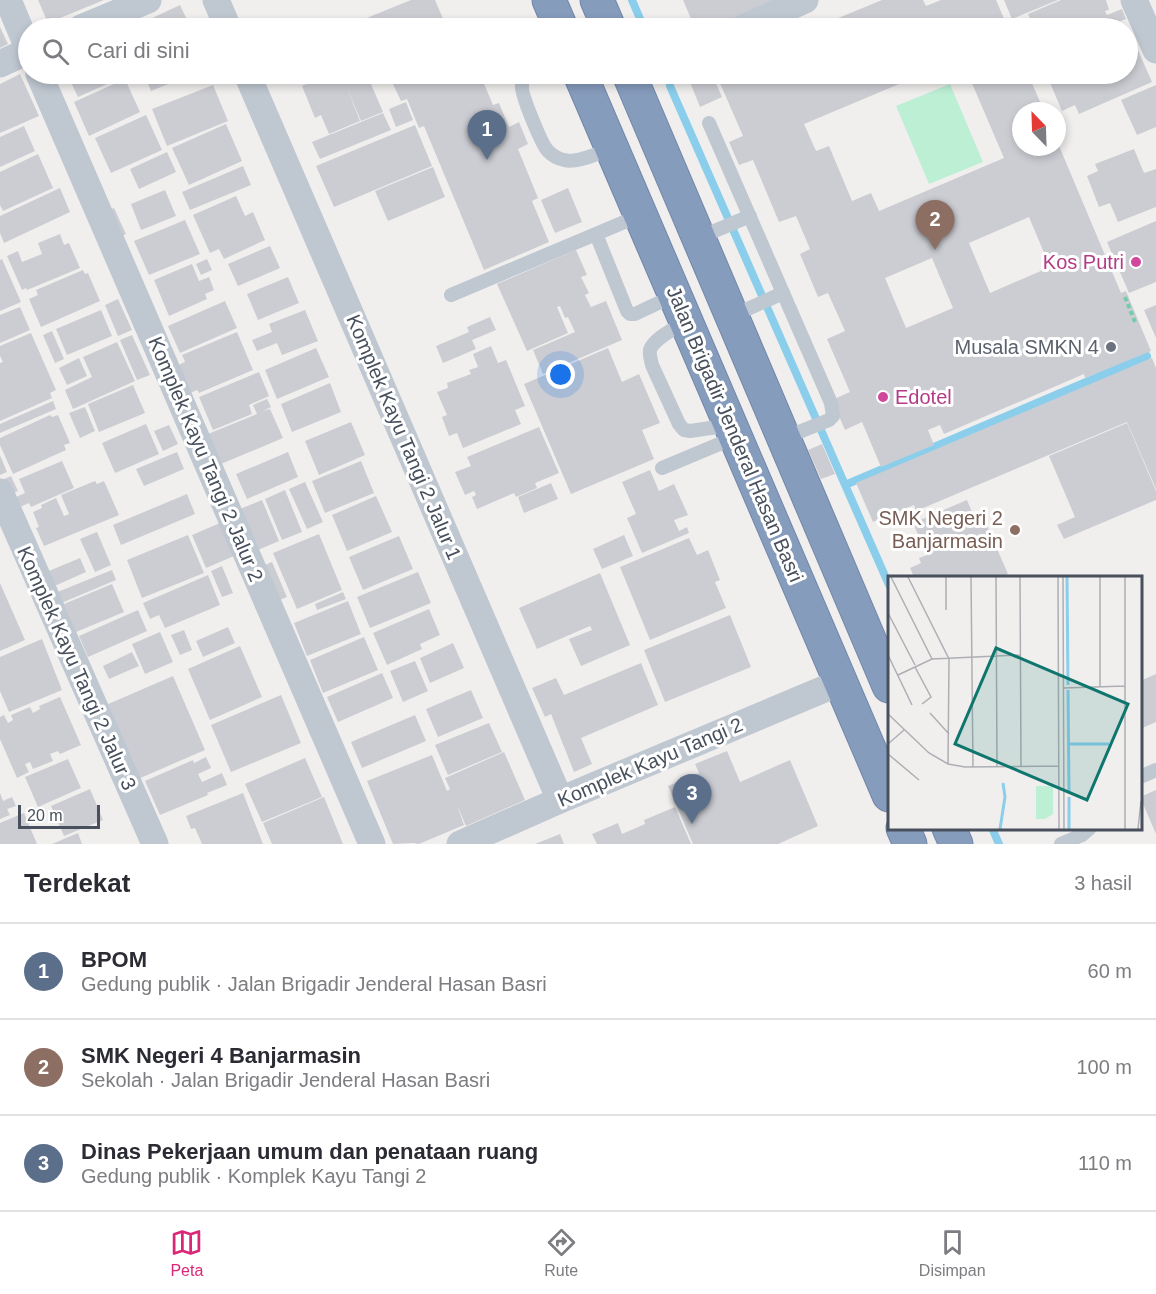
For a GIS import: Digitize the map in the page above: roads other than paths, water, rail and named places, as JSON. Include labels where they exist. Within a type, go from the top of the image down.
[{"type":"highway","points":[[549,0],[557,18]]},
{"type":"highway","points":[[597,0],[605,18]]},
{"type":"highway","name":"Jalan Brigadir Jenderal Hasan Basri","points":[[584,84],[888,793]]},
{"type":"highway","points":[[639,84],[711,232],[796,433],[888,683]]},
{"type":"highway","points":[[903,829],[910,844]]},
{"type":"highway","points":[[949,829],[956,844]]},
{"type":"street","points":[[8,0],[18,25]]},
{"type":"street","points":[[105,18],[148,0]]},
{"type":"street","points":[[216,0],[224,18]]},
{"type":"street","points":[[765,18],[805,0]]},
{"type":"street","points":[[1144,7],[1156,50]]},
{"type":"street","points":[[0,64],[18,55]]},
{"type":"street","name":"Komplek Kayu Tangi 2 Jalur 2","points":[[43,84],[372,844]]},
{"type":"street","name":"Komplek Kayu Tangi 2 Jalur 1","points":[[251,84],[560,800]]},
{"type":"street","name":"Komplek Kayu Tangi 2 Jalur 3","points":[[0,492],[155,844]]},
{"type":"street","name":"Komplek Kayu Tangi 2","points":[[460,844],[841,682]]},
{"type":"lane","points":[[522,84],[526,104],[547,150],[560,159],[576,161],[613,148]]},
{"type":"lane","points":[[709,123],[744,218],[831,403],[833,416],[829,420],[796,433]]},
{"type":"lane","points":[[451,295],[641,215]]},
{"type":"lane","points":[[711,232],[744,218]]},
{"type":"lane","points":[[596,234],[630,314],[681,308]]},
{"type":"lane","points":[[744,311],[781,294]]},
{"type":"lane","points":[[681,308],[654,342],[650,350],[652,365],[679,424],[684,430],[733,431]]},
{"type":"lane","points":[[662,468],[733,431]]},
{"type":"lane","points":[[1141,777],[1156,770]]},
{"type":"lane","points":[[1061,844],[1082,835],[1089,829]]},
{"type":"waterway","points":[[632,0],[640,18]]},
{"type":"waterway","points":[[670,86],[888,583]]},
{"type":"waterway","points":[[845,485],[1147,356]]},
{"type":"waterway","points":[[992,829],[999,844]]},
{"type":"place","name":"BPOM","points":[[487,160]]},
{"type":"place","name":"SMK Negeri 4 Banjarmasin","points":[[935,250]]},
{"type":"place","name":"Kos Putri","points":[[1136,262]]},
{"type":"place","name":"Musala SMKN 4","points":[[1111,347]]},
{"type":"place","name":"Edotel","points":[[883,397]]},
{"type":"place","name":"SMK Negeri 2 Banjarmasin","points":[[1015,530]]},
{"type":"place","name":"Dinas Pekerjaan umum dan penataan ruang","points":[[692,824]]}]
